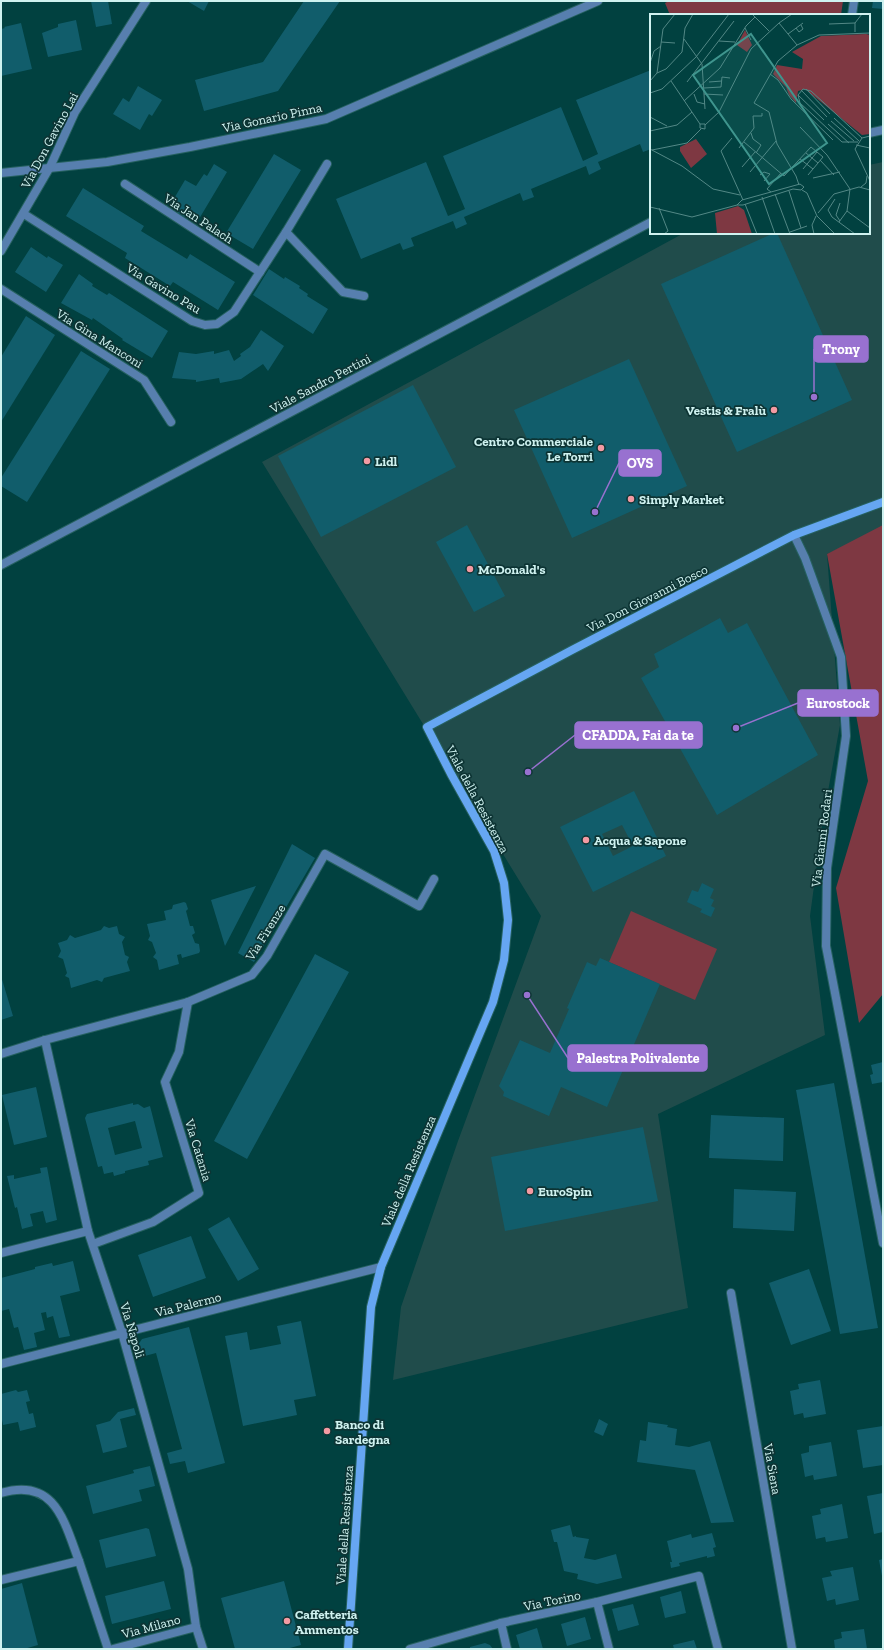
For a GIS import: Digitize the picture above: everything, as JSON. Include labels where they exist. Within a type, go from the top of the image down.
[{"type":"main road","name":"Via Don Giovanni Bosco","points":[[427,728],[572,650],[794,535],[883,502]]},
{"type":"main road","name":"Viale della Resistenza","points":[[348,1649],[371,1307],[380,1267],[493,1002],[504,960],[508,920],[504,884],[494,851],[427,728]]},
{"type":"street","name":"Via Don Gavino Lai","points":[[1,251],[24,214],[50,167],[75,112],[146,1]]},
{"type":"street","name":"Via Gonario Pinna","points":[[1,173],[122,159],[190,147],[326,119],[598,1]]},
{"type":"street","points":[[852,14],[854,1]]},
{"type":"street","points":[[870,133],[883,130]]},
{"type":"street","name":"Via Gavino Pau","points":[[24,214],[192,321],[205,325],[217,324],[234,312],[286,232],[327,164]]},
{"type":"street","name":"Via Jan Palach","points":[[125,184],[260,272]]},
{"type":"street","name":"Viale Sandro Pertini","points":[[1,565],[650,223]]},
{"type":"street","points":[[286,232],[343,292],[364,296]]},
{"type":"street","name":"Via Gina Manconi","points":[[1,289],[144,380],[171,422]]},
{"type":"street","name":"Via Gianni Rodari","points":[[794,535],[841,657],[846,736],[827,868],[826,946],[883,1243]]},
{"type":"street","name":"Via Firenze","points":[[1,1054],[45,1040],[188,1002],[252,975],[267,956],[325,854],[419,906],[434,879]]},
{"type":"street","name":"Via Catania","points":[[93,1244],[152,1222],[199,1193],[165,1082],[179,1052],[188,1002]]},
{"type":"street","name":"Via Napoli","points":[[45,1040],[88,1231],[122,1333],[188,1569],[196,1627]]},
{"type":"street","points":[[1,1253],[88,1231]]},
{"type":"street","name":"Via Palermo","points":[[1,1364],[380,1267]]},
{"type":"street","name":"Via Siena","points":[[731,1293],[792,1649]]},
{"type":"street","points":[[1,1493],[10,1490],[36,1491],[51,1501],[61,1516],[79,1560],[108,1649]]},
{"type":"street","points":[[1,1580],[79,1560]]},
{"type":"street","name":"Via Torino","points":[[410,1649],[501,1623],[597,1602],[699,1576],[718,1649]]},
{"type":"street","points":[[597,1602],[609,1649]]},
{"type":"street","points":[[501,1623],[507,1649]]},
{"type":"street","name":"Via Milano","points":[[113,1649],[196,1627],[203,1649]]},
{"type":"shaded area","points":[[669,1],[843,1],[841,14],[670,14],[665,3]]},
{"type":"shaded area","points":[[883,162],[883,528],[827,554],[840,725],[823,819],[810,916],[825,1035],[658,1114],[688,1308],[393,1380],[401,1307],[458,1141],[541,916],[262,462],[682,234],[870,234],[870,165]]},
{"type":"shaded area","points":[[883,525],[883,994],[859,1023],[836,888],[868,781],[827,554]]},
{"type":"shaded area","points":[[631,911],[717,949],[695,1000],[609,962]]},
{"type":"building","points":[[91,1],[108,1],[112,24],[96,27]]},
{"type":"building","points":[[187,1],[209,1],[204,11]]},
{"type":"building","points":[[304,1],[340,1],[278,91],[204,111],[195,80],[263,62]]},
{"type":"building","points":[[873,1],[883,1],[883,9],[872,8]]},
{"type":"building","points":[[76,20],[82,50],[48,57],[42,33],[58,27],[58,24]]},
{"type":"building","points":[[21,23],[32,69],[1,76],[1,29]]},
{"type":"building","points":[[650,70],[650,149],[643,152],[640,144],[598,162],[601,169],[589,175],[586,166],[531,189],[534,197],[523,201],[520,193],[464,217],[467,224],[456,229],[453,221],[411,238],[414,246],[403,250],[400,243],[361,259],[336,199],[426,162],[448,216],[465,209],[443,156],[561,107],[583,161],[598,154],[576,100]]},
{"type":"building","points":[[138,86],[162,100],[152,116],[149,114],[140,130],[113,114],[123,98],[129,102]]},
{"type":"building","points":[[274,154],[301,170],[253,249],[226,233]]},
{"type":"building","points":[[214,164],[227,172],[196,224],[169,207],[185,180],[196,186],[204,174],[207,176]]},
{"type":"building","points":[[83,188],[144,226],[141,231],[187,259],[190,254],[235,282],[218,310],[173,282],[170,286],[125,258],[127,253],[66,216]]},
{"type":"building","points":[[772,234],[777,234],[852,400],[737,452],[661,284]]},
{"type":"building","points":[[31,247],[47,258],[48,256],[63,265],[46,292],[15,272]]},
{"type":"building","points":[[269,269],[284,279],[285,277],[300,286],[299,288],[308,294],[307,296],[328,309],[313,334],[253,295]]},
{"type":"building","points":[[79,274],[93,284],[92,286],[107,295],[109,293],[168,331],[152,358],[122,340],[123,339],[93,318],[92,320],[61,303]]},
{"type":"building","points":[[26,316],[55,335],[1,422],[1,357]]},
{"type":"building","points":[[261,330],[284,346],[268,371],[263,364],[241,379],[220,383],[219,378],[196,382],[196,380],[172,378],[179,352],[196,354],[214,351],[214,354],[229,350],[234,361],[241,356],[240,354],[250,347]]},
{"type":"building","points":[[81,351],[110,369],[27,502],[1,486],[1,478]]},
{"type":"building","name":"Centro Commerciale Le Torri","points":[[629,359],[687,486],[572,538],[514,410]]},
{"type":"building","name":"Lidl","points":[[413,385],[456,467],[321,537],[278,456]]},
{"type":"building","name":"McDonald's","points":[[467,525],[505,596],[474,612],[436,542]]},
{"type":"building","points":[[720,618],[728,633],[747,623],[818,755],[717,815],[641,678],[659,667],[654,654]]},
{"type":"building","name":"Acqua & Sapone","points":[[634,791],[666,856],[593,892],[560,827]],"holes":[[[622,825],[633,846],[613,856],[602,834]]]},
{"type":"building","points":[[292,844],[315,858],[254,962],[238,953]]},
{"type":"building","points":[[702,883],[714,889],[710,898],[714,900],[711,906],[715,908],[711,917],[700,912],[702,909],[687,902],[692,890],[698,892]]},
{"type":"building","points":[[256,886],[225,946],[211,900]]},
{"type":"building","points":[[184,902],[186,903],[188,909],[186,911],[190,926],[193,926],[195,933],[192,935],[195,943],[199,944],[200,951],[199,953],[182,958],[181,954],[177,955],[179,964],[159,970],[157,960],[153,957],[156,953],[152,942],[148,940],[150,936],[147,924],[166,920],[164,911],[172,909],[173,905]]},
{"type":"building","points":[[104,926],[109,928],[117,926],[119,934],[125,937],[122,942],[125,955],[129,957],[127,962],[130,971],[104,978],[102,982],[97,980],[71,988],[69,978],[65,976],[67,973],[63,959],[58,957],[61,951],[58,943],[67,940],[70,935],[75,938],[101,930]]},
{"type":"building","points":[[315,954],[349,972],[247,1159],[214,1141]]},
{"type":"building","points":[[600,958],[660,984],[607,1107],[561,1087],[549,1116],[503,1096],[504,1092],[499,1086],[520,1040],[550,1053],[569,1009],[567,1008],[587,962],[596,966]]},
{"type":"building","points":[[1,976],[13,1016],[1,1020]]},
{"type":"building","points":[[883,1062],[883,1082],[872,1084],[870,1075],[873,1074],[871,1065]]},
{"type":"building","points":[[834,1083],[878,1328],[840,1334],[796,1090]]},
{"type":"building","points":[[36,1087],[47,1137],[14,1145],[2,1095]]},
{"type":"building","points":[[133,1103],[133,1105],[138,1104],[144,1108],[150,1106],[163,1157],[148,1161],[149,1165],[125,1171],[125,1173],[114,1176],[113,1172],[104,1174],[102,1166],[98,1167],[85,1118],[87,1114]],"holes":[[[135,1121],[142,1148],[115,1155],[108,1128]]]},
{"type":"building","points":[[711,1115],[784,1118],[783,1161],[709,1158]]},
{"type":"building","points":[[643,1127],[658,1201],[505,1231],[491,1157]]},
{"type":"building","points":[[47,1167],[57,1220],[46,1223],[43,1211],[30,1214],[33,1226],[22,1229],[7,1176],[14,1175],[14,1179],[41,1173],[40,1168]]},
{"type":"building","points":[[734,1189],[796,1192],[794,1231],[733,1228]]},
{"type":"building","points":[[229,1217],[259,1269],[238,1281],[208,1229]]},
{"type":"building","points":[[191,1236],[206,1278],[153,1297],[138,1255]]},
{"type":"building","points":[[73,1261],[80,1291],[60,1296],[70,1336],[59,1338],[53,1316],[47,1318],[46,1312],[41,1313],[45,1330],[34,1333],[37,1347],[24,1350],[18,1327],[14,1328],[9,1309],[1,1311],[1,1278],[35,1269],[35,1267],[52,1263],[53,1266]]},
{"type":"building","points":[[809,1269],[831,1331],[791,1345],[769,1283]]},
{"type":"building","points":[[301,1321],[316,1396],[294,1400],[297,1415],[243,1426],[225,1336],[247,1332],[250,1350],[281,1344],[277,1326]]},
{"type":"building","points":[[189,1327],[225,1463],[188,1473],[185,1461],[170,1464],[167,1453],[182,1449],[156,1353],[141,1357],[138,1345],[142,1339]]},
{"type":"building","points":[[820,1380],[826,1414],[804,1418],[803,1413],[794,1415],[790,1391],[799,1389],[798,1384]]},
{"type":"building","points":[[16,1390],[18,1392],[27,1390],[30,1401],[26,1402],[29,1414],[33,1413],[36,1427],[20,1431],[18,1422],[3,1425],[1,1415],[1,1394]]},
{"type":"building","points":[[134,1408],[136,1415],[120,1419],[127,1447],[103,1453],[96,1425],[110,1421],[118,1412]]},
{"type":"building","points":[[599,1419],[608,1424],[603,1436],[594,1432]]},
{"type":"building","points":[[648,1422],[668,1425],[667,1427],[677,1429],[675,1445],[689,1447],[710,1441],[734,1522],[711,1523],[695,1470],[637,1462],[640,1440],[646,1441]]},
{"type":"building","points":[[883,1426],[883,1465],[863,1468],[857,1430]]},
{"type":"building","points":[[831,1442],[837,1476],[814,1480],[813,1475],[805,1477],[801,1454],[809,1452],[809,1446]]},
{"type":"building","points":[[150,1466],[155,1486],[139,1490],[142,1501],[93,1514],[86,1486],[134,1473],[133,1470]]},
{"type":"building","points":[[883,1493],[883,1532],[874,1534],[867,1496]]},
{"type":"building","points":[[842,1504],[848,1538],[826,1542],[825,1537],[816,1539],[812,1516],[821,1514],[820,1509]]},
{"type":"building","points":[[570,1525],[573,1537],[576,1536],[589,1539],[584,1558],[595,1560],[616,1554],[622,1578],[597,1584],[577,1579],[578,1574],[564,1571],[557,1542],[554,1542],[551,1530]]},
{"type":"building","points":[[146,1528],[149,1529],[156,1556],[106,1568],[99,1540]]},
{"type":"building","points":[[712,1533],[716,1547],[713,1548],[715,1556],[707,1558],[707,1556],[679,1563],[680,1566],[671,1568],[670,1562],[672,1562],[667,1541],[691,1534],[692,1538]]},
{"type":"building","points":[[883,1559],[883,1576],[882,1576],[879,1560]]},
{"type":"building","points":[[853,1567],[859,1600],[836,1605],[835,1599],[827,1601],[822,1578],[832,1576],[830,1571]]},
{"type":"building","points":[[164,1581],[171,1609],[112,1624],[105,1596]]},
{"type":"building","points":[[284,1581],[301,1645],[286,1649],[235,1649],[221,1598]]},
{"type":"building","points":[[22,1583],[38,1645],[24,1649],[1,1649],[1,1589]]},
{"type":"building","points":[[681,1591],[686,1613],[665,1618],[660,1597]]},
{"type":"building","points":[[633,1604],[639,1625],[618,1631],[612,1609]]},
{"type":"building","points":[[585,1617],[591,1639],[567,1646],[561,1624]]},
{"type":"building","points":[[537,1628],[543,1649],[520,1649],[516,1635]]},
{"type":"building","points":[[864,1629],[867,1649],[835,1649],[834,1640],[842,1638],[841,1632]]},
{"type":"building","points":[[694,1640],[697,1649],[674,1649],[673,1645]]},
{"type":"building","points":[[485,1643],[490,1645],[493,1649],[470,1649],[470,1647]]},
{"type":"place","name":"Trony","points":[[814,397]]},
{"type":"place","name":"Vestis & Fralù","points":[[774,410]]},
{"type":"place","name":"Centro Commerciale Le Torri","points":[[601,448]]},
{"type":"place","name":"Lidl","points":[[367,461]]},
{"type":"place","name":"Simply Market","points":[[631,499]]},
{"type":"place","name":"OVS","points":[[595,512]]},
{"type":"place","name":"McDonald's","points":[[470,569]]},
{"type":"place","name":"Eurostock","points":[[736,728]]},
{"type":"place","name":"CFADDA, Fai da te","points":[[528,772]]},
{"type":"place","name":"Acqua & Sapone","points":[[586,840]]},
{"type":"place","name":"Palestra Polivalente","points":[[527,995]]},
{"type":"place","name":"EuroSpin","points":[[530,1191]]},
{"type":"place","name":"Banco di Sardegna","points":[[327,1431]]},
{"type":"place","name":"Caffetteria Ammentos","points":[[287,1621]]}]
